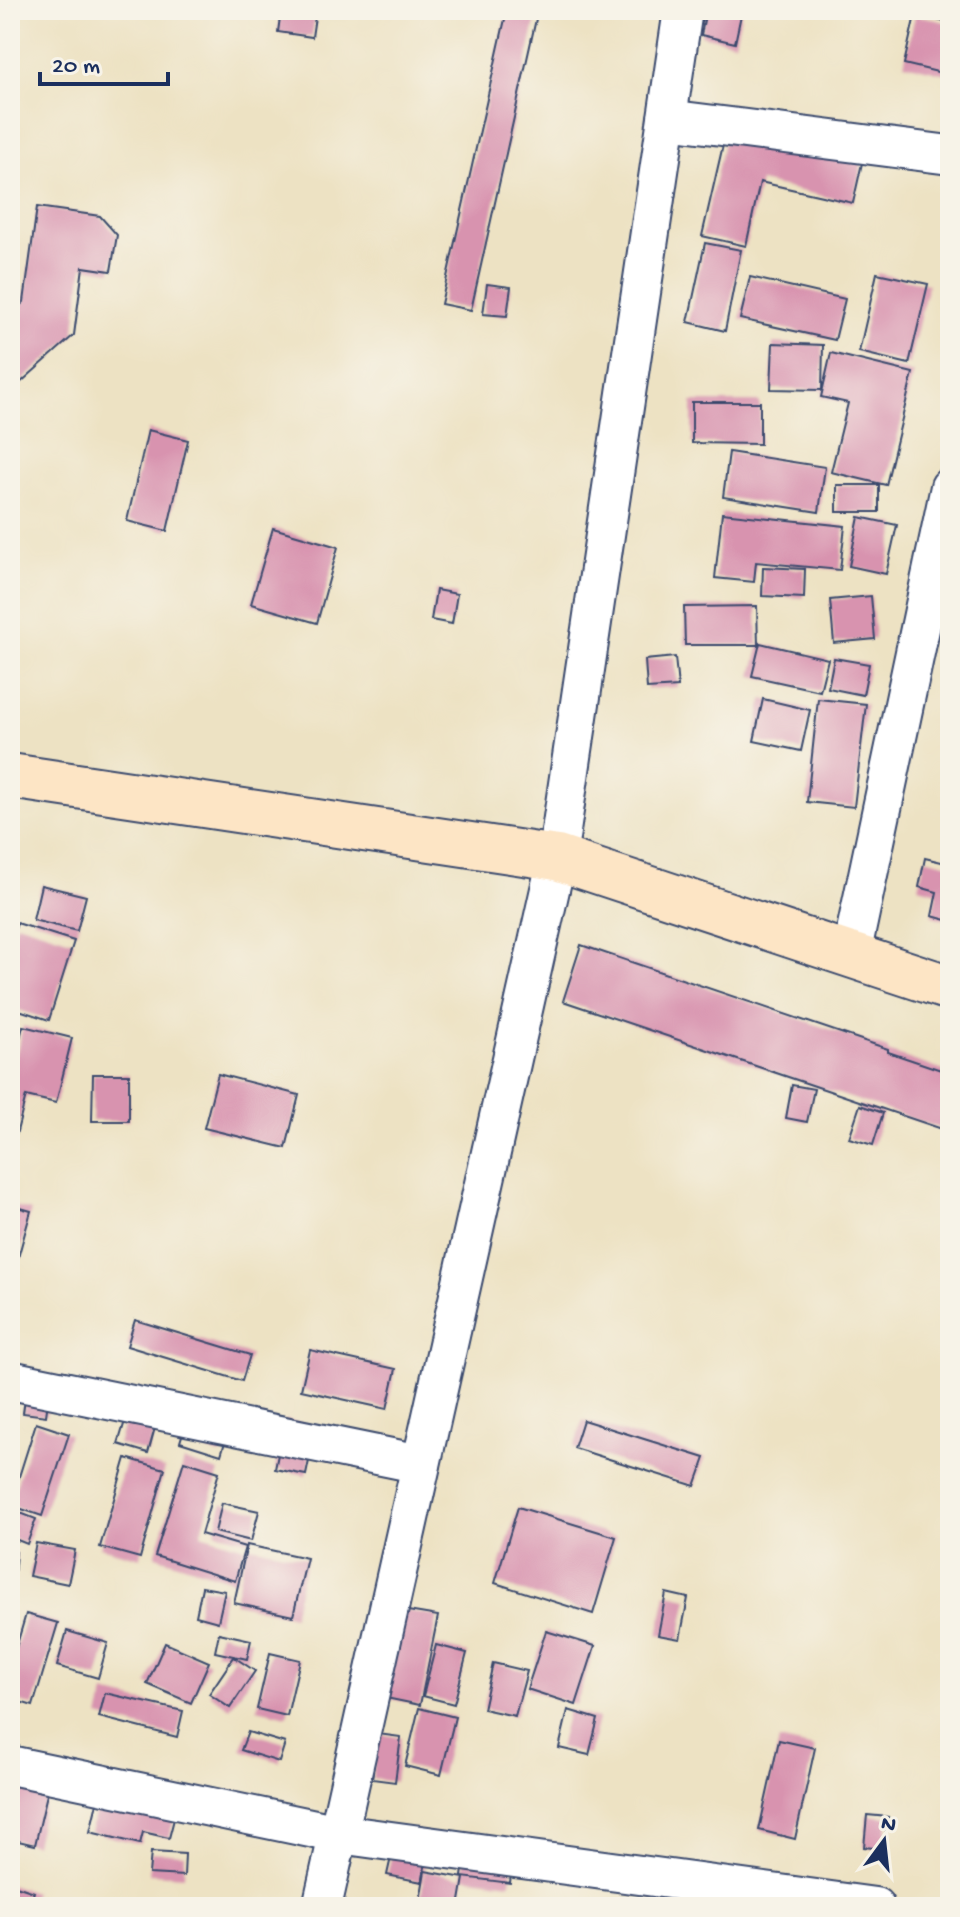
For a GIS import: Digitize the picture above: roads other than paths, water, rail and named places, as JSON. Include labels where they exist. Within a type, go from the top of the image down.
[{"type":"street","points":[[322,1907],[557,858],[683,10]]},
{"type":"street","points":[[667,119],[950,155]]},
{"type":"street","points":[[851,955],[950,487]]},
{"type":"street","points":[[10,776],[557,858],[950,988]]},
{"type":"street","points":[[10,1380],[421,1464]]},
{"type":"street","points":[[10,1765],[339,1834],[666,1893],[875,1907]]}]
